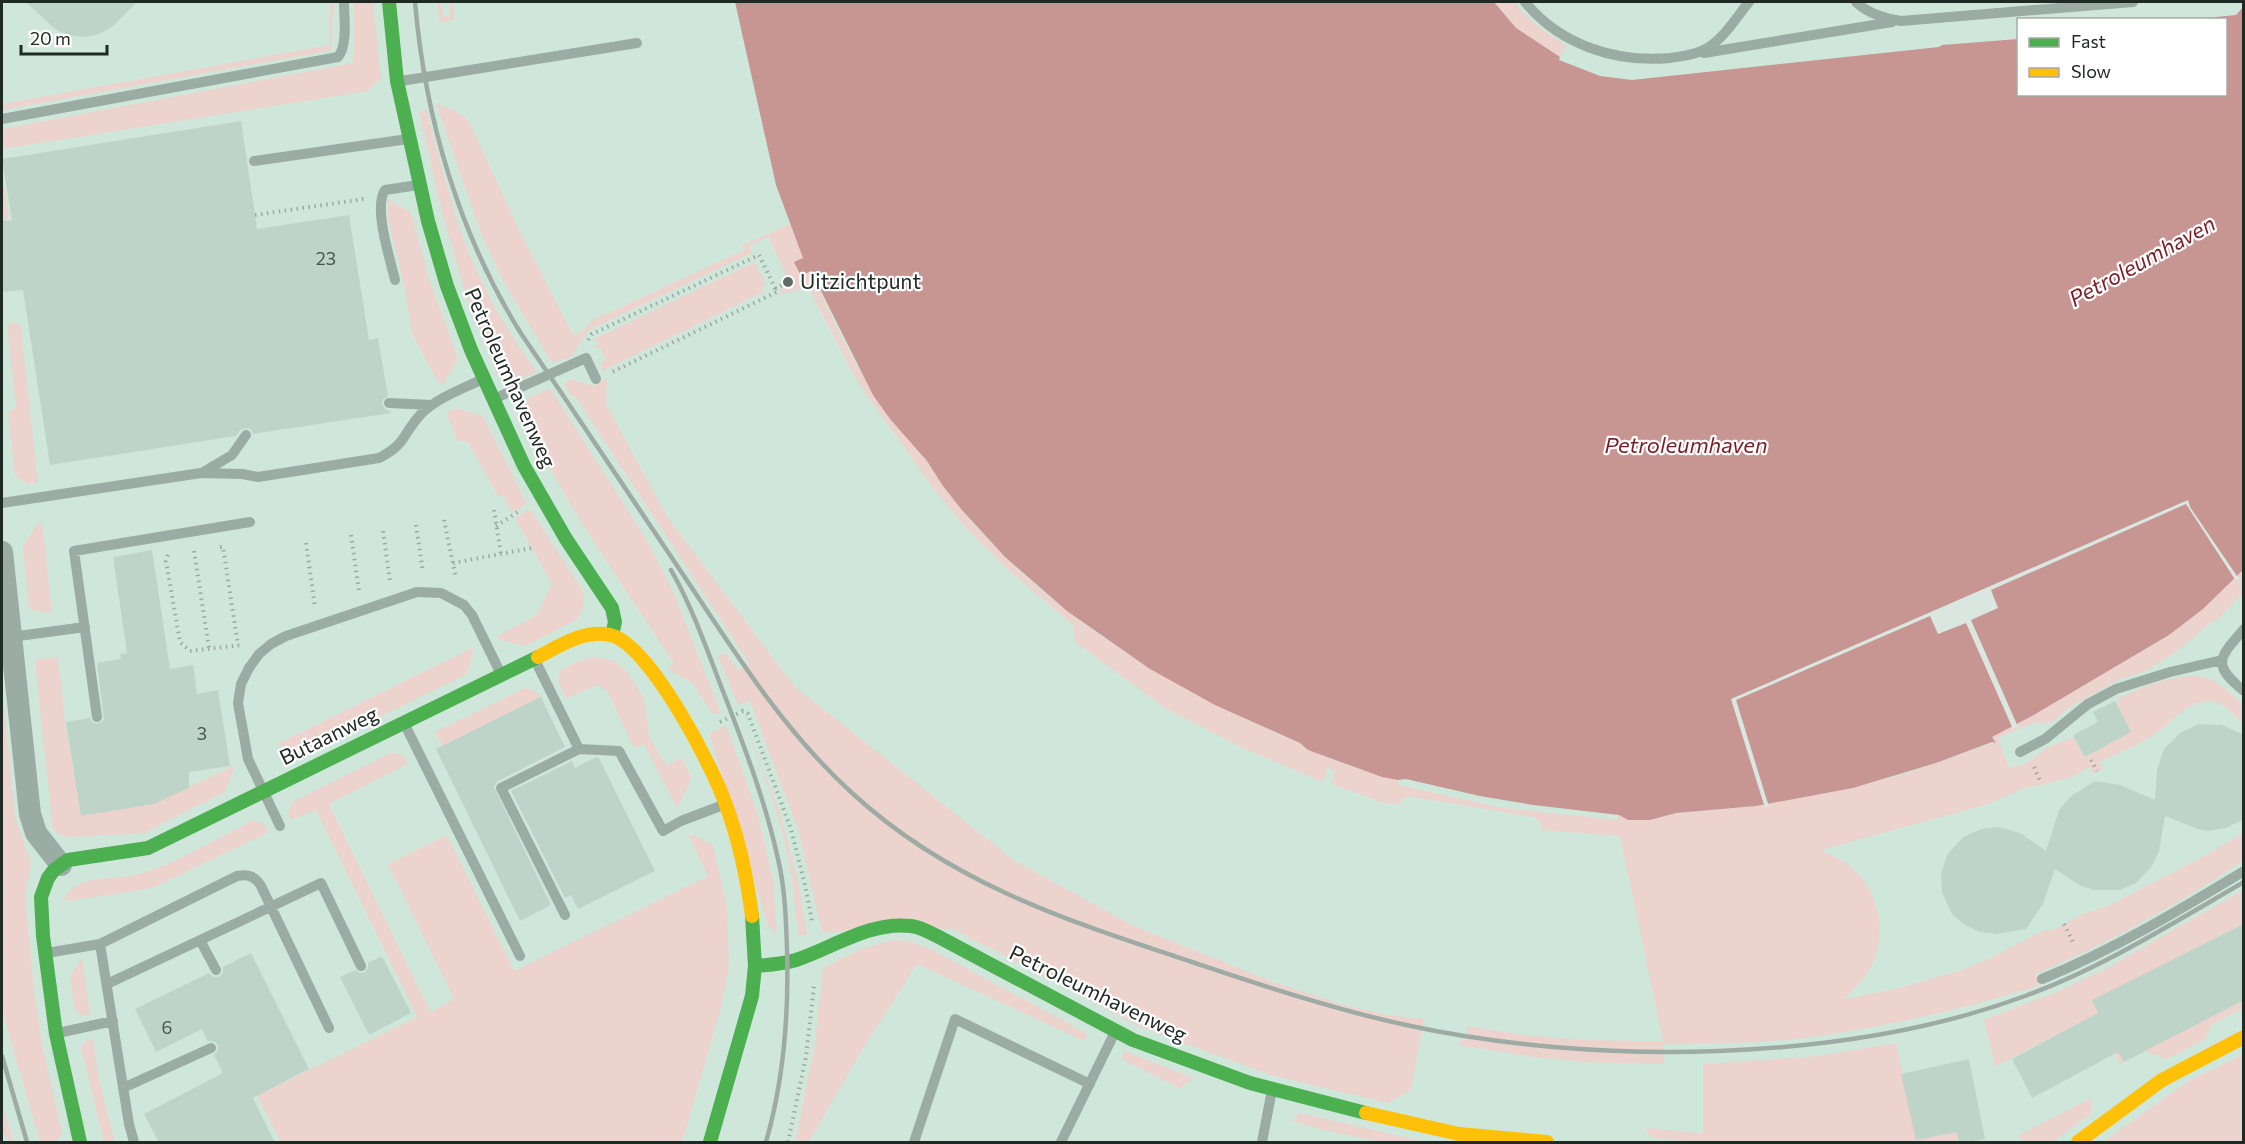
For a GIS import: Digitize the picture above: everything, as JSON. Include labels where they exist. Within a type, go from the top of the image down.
[{"type":"street","name":"Petroleumhavenweg","points":[[389,2],[397,81],[428,221],[447,286],[483,379],[512,443],[542,499],[612,608],[615,622],[612,636]]},
{"type":"street","points":[[2,552],[32,822],[36,833],[61,864],[48,878],[41,897],[45,953],[56,1034],[80,1143]]},
{"type":"street","name":"Butaanweg","points":[[61,864],[68,860],[148,848],[534,659],[589,634],[612,636]]},
{"type":"street","points":[[612,636],[635,649],[647,662],[694,738],[726,804],[744,873],[752,915],[755,966],[748,1011],[710,1143]]},
{"type":"street","name":"Petroleumhavenweg","points":[[755,966],[770,967],[881,928],[913,927],[937,936],[1116,1031],[1163,1053],[1272,1090],[1371,1115],[1449,1132],[1547,1143]]},
{"type":"street","points":[[2078,1143],[2162,1080],[2244,1037]]},
{"type":"lane","points":[[2,119],[338,57],[343,45],[344,2]]},
{"type":"lane","points":[[1525,2],[1545,22],[1562,34],[1602,53],[1654,60],[1901,21],[2133,2]]},
{"type":"lane","points":[[1691,55],[1718,40],[1749,2]]},
{"type":"lane","points":[[1856,2],[1871,13],[1901,21]]},
{"type":"lane","points":[[397,81],[638,44]]},
{"type":"lane","points":[[254,161],[410,139]]},
{"type":"lane","points":[[394,280],[380,210],[381,196],[385,190],[420,185]]},
{"type":"lane","points":[[493,400],[586,358],[596,379]]},
{"type":"lane","points":[[2,503],[201,472],[233,473],[258,477],[379,458],[392,452],[402,442],[421,415],[432,405],[483,379]]},
{"type":"lane","points":[[389,403],[432,405]]},
{"type":"lane","points":[[201,472],[212,468],[232,454],[246,435]]},
{"type":"lane","points":[[98,717],[74,551],[250,522]]},
{"type":"lane","points":[[280,826],[248,759],[238,703],[241,684],[259,654],[286,636],[426,591],[441,593],[464,605],[472,615],[502,675]]},
{"type":"lane","points":[[11,637],[85,627]]},
{"type":"lane","points":[[2244,629],[2224,652],[2222,660],[2225,674],[2244,691]]},
{"type":"lane","points":[[534,659],[579,749]]},
{"type":"lane","points":[[2020,752],[2045,738],[2088,704],[2116,689],[2170,672],[2222,660]]},
{"type":"lane","points":[[404,723],[520,956]]},
{"type":"lane","points":[[565,915],[501,788],[579,749],[619,751],[663,831],[681,821],[726,804]]},
{"type":"lane","points":[[2042,979],[2083,963],[2244,871]]},
{"type":"lane","points":[[45,953],[100,944],[245,874],[258,880],[329,1028]]},
{"type":"lane","points":[[107,984],[321,883],[361,966]]},
{"type":"lane","points":[[201,940],[216,970]]},
{"type":"lane","points":[[100,944],[134,1143]]},
{"type":"lane","points":[[914,1143],[955,1019],[1090,1084]]},
{"type":"lane","points":[[56,1034],[113,1021]]},
{"type":"lane","points":[[1061,1143],[1116,1031]]},
{"type":"lane","points":[[123,1088],[211,1048]]},
{"type":"lane","points":[[1262,1143],[1272,1090]]},
{"type":"path","points":[[255,215],[381,196]]},
{"type":"path","points":[[586,358],[587,341],[592,334],[759,255],[777,292],[596,379]]},
{"type":"path","points":[[775,289],[788,282]]},
{"type":"path","points":[[494,510],[501,554]]},
{"type":"path","points":[[444,520],[456,578],[453,598]]},
{"type":"path","points":[[416,525],[426,591]]},
{"type":"path","points":[[383,531],[393,600]]},
{"type":"path","points":[[351,535],[362,611]]},
{"type":"path","points":[[306,543],[317,626]]},
{"type":"path","points":[[213,549],[223,547],[238,645]]},
{"type":"path","points":[[453,563],[532,548]]},
{"type":"path","points":[[185,553],[204,550]]},
{"type":"path","points":[[194,551],[209,648]]},
{"type":"path","points":[[176,554],[167,555],[166,561],[180,642],[190,651],[244,644],[259,654]]},
{"type":"path","points":[[715,724],[743,711],[748,714],[794,839],[807,892],[815,952],[811,1023],[788,1143]]},
{"type":"path","points":[[2091,760],[2097,771]]},
{"type":"path","points":[[2034,767],[2041,783]]},
{"type":"path","points":[[2064,924],[2072,941]]},
{"type":"shaded area","points":[[2,2],[2243,2],[2243,1142],[2,1142]]},
{"type":"shaded area","points":[[330,2],[333,2],[332,50],[2,110],[2,104],[329,45]]},
{"type":"shaded area","points":[[354,2],[373,2],[381,78],[368,91],[2,149],[2,129],[353,63]]},
{"type":"shaded area","points":[[437,2],[441,2],[443,17],[450,16],[450,2],[454,2],[454,20],[439,22]]},
{"type":"shaded area","points":[[1494,2],[1515,2],[1544,31],[1566,45],[1560,57],[1516,28]]},
{"type":"shaded area","points":[[436,103],[463,115],[470,123],[519,230],[573,335],[581,332],[593,320],[744,250],[742,245],[790,224],[804,258],[801,275],[810,271],[846,346],[868,383],[960,508],[995,547],[1033,583],[1116,646],[1205,698],[1339,762],[1398,780],[1399,785],[1503,808],[1617,820],[1619,815],[1628,820],[1650,820],[1676,813],[1756,806],[1853,788],[1904,774],[1996,742],[1992,737],[2169,635],[2203,609],[2243,570],[2243,593],[2216,621],[2214,620],[2176,652],[2144,672],[2120,679],[2070,707],[2052,722],[2037,724],[2035,722],[1998,738],[2009,768],[2026,764],[2048,747],[2074,737],[2085,757],[2131,732],[2117,705],[2119,698],[2149,685],[2186,676],[2205,677],[2225,689],[2243,704],[2243,723],[2219,703],[2209,701],[2195,704],[2145,740],[2100,762],[2103,769],[2093,774],[2089,767],[2073,777],[2025,788],[1988,804],[1821,850],[1846,863],[1863,880],[1876,905],[1879,919],[1880,934],[1873,962],[1864,979],[1844,999],[1895,989],[1959,971],[1991,958],[2043,931],[2056,929],[2082,914],[2108,906],[2208,854],[2243,833],[2243,861],[2142,922],[2036,974],[2041,985],[1924,1016],[1787,1040],[1664,1044],[1664,1064],[1586,1062],[1533,1057],[1459,1045],[1461,1039],[1468,1040],[1470,1034],[1466,1033],[1468,1026],[1517,1034],[1565,1038],[1663,1041],[1620,836],[1541,830],[1540,821],[1533,817],[1407,796],[1398,804],[1384,803],[1331,784],[1335,771],[1327,768],[1323,782],[1245,749],[1165,708],[1075,642],[1074,626],[1007,569],[965,527],[933,488],[858,383],[808,287],[778,295],[781,293],[780,290],[791,285],[768,237],[749,246],[752,253],[589,330],[571,357],[552,363],[505,284],[481,234]]},
{"type":"shaded area","points":[[427,110],[452,203],[473,263],[500,317],[537,372],[516,381],[498,377],[463,285],[443,216],[419,112]]},
{"type":"shaded area","points":[[2,162],[8,219],[2,220]]},
{"type":"shaded area","points":[[388,199],[411,213],[429,279],[458,358],[443,385],[436,379],[412,334],[405,290],[388,219]]},
{"type":"shaded area","points":[[755,262],[766,285],[762,288],[763,292],[603,371],[600,363],[606,360],[600,347],[596,349],[595,346],[599,344],[597,340],[592,342],[596,338]]},
{"type":"shaded area","points":[[20,323],[38,483],[28,484],[15,476],[8,412],[16,407],[7,324]]},
{"type":"shaded area","points":[[607,378],[606,404],[666,515],[794,686],[1015,861],[1134,926],[1273,982],[1343,1005],[1387,1015],[1424,1019],[1411,1090],[1388,1103],[1271,1075],[1142,1028],[953,929],[822,932],[799,832],[750,701],[738,705],[718,656],[726,653],[739,671],[749,663],[575,396],[572,397],[563,384],[570,379],[593,386]]},
{"type":"shaded area","points":[[550,388],[646,539],[676,598],[721,714],[712,713],[693,684],[669,670],[668,667],[674,664],[593,540],[538,445],[522,411],[528,398]]},
{"type":"shaded area","points":[[456,408],[483,416],[527,504],[512,512],[503,496],[498,496],[468,442],[458,441],[446,413]]},
{"type":"shaded area","points":[[530,509],[581,588],[584,602],[583,610],[575,621],[524,646],[498,639],[497,636],[537,615],[552,584],[515,518]]},
{"type":"shaded area","points":[[42,523],[52,612],[40,612],[29,608],[23,546],[36,525]]},
{"type":"shaded area","points":[[474,647],[467,674],[298,757],[277,744]]},
{"type":"shaded area","points":[[58,657],[65,722],[81,815],[193,785],[236,765],[225,792],[144,833],[71,837],[60,835],[53,830],[35,662],[37,659]]},
{"type":"shaded area","points":[[595,657],[615,661],[628,673],[644,698],[649,736],[666,766],[681,758],[692,778],[677,808],[644,744],[634,748],[607,691],[596,685],[566,699],[558,681],[560,670],[581,660]]},
{"type":"shaded area","points":[[2,684],[15,818],[31,863],[25,897],[34,991],[42,1044],[62,1133],[57,1142],[40,1142],[2,1010]]},
{"type":"shaded area","points":[[525,688],[537,692],[541,697],[442,746],[435,732]]},
{"type":"shaded area","points":[[744,721],[779,810],[798,880],[807,935],[798,936],[784,840],[771,795]]},
{"type":"shaded area","points":[[726,725],[758,815],[773,880],[777,934],[768,925],[709,734]]},
{"type":"shaded area","points":[[393,752],[404,756],[408,764],[329,804],[430,1012],[454,999],[388,864],[447,835],[514,971],[708,876],[688,835],[693,835],[713,845],[727,909],[729,966],[719,1015],[682,1142],[281,1142],[257,1096],[417,1017],[316,810],[292,820],[288,813],[292,802]]},
{"type":"shaded area","points":[[254,820],[264,824],[269,832],[153,888],[74,900],[74,902],[64,899],[77,885],[150,871]]},
{"type":"shaded area","points":[[2243,890],[2243,924],[2093,1000],[2124,1062],[2120,1064],[2094,1015],[1995,1067],[1984,1020],[2054,993],[2107,968]]},
{"type":"shaded area","points":[[892,940],[908,941],[931,949],[1088,1034],[1084,1041],[917,964],[862,1050],[809,1142],[795,1142],[815,1044],[823,968],[859,950]]},
{"type":"shaded area","points":[[82,960],[90,1015],[83,1016],[75,1011],[70,976]]},
{"type":"shaded area","points":[[2243,1000],[2243,1008],[2212,1024],[2205,1039],[2167,1059],[2147,1052],[2146,1050]]},
{"type":"shaded area","points":[[93,1039],[99,1081],[115,1142],[104,1142],[81,1047],[87,1040]]},
{"type":"shaded area","points":[[1896,1043],[1916,1140],[1957,1132],[1959,1142],[1701,1142],[1653,1138],[1648,1134],[1644,1125],[1646,1128],[1703,1133],[1703,1064],[1819,1056]]},
{"type":"shaded area","points":[[1125,1051],[1196,1079],[1186,1082],[1181,1089],[1121,1059]]},
{"type":"shaded area","points":[[2243,1054],[2243,1142],[2103,1142],[2187,1082]]},
{"type":"shaded area","points":[[2091,1098],[2091,1114],[2052,1142],[2024,1142],[2018,1136]]},
{"type":"shaded area","points":[[2,1105],[14,1142],[10,1142],[2,1132]]},
{"type":"shaded area","points":[[1300,1113],[1426,1142],[1381,1142],[1327,1131],[1292,1121]]},
{"type":"water","name":"Petroleumhaven","points":[[735,2],[1494,2],[1516,28],[1560,57],[1559,60],[1600,76],[1632,80],[1942,45],[2017,39],[2017,96],[2227,96],[2227,18],[2206,18],[2236,15],[2243,7],[2243,570],[2203,609],[2169,635],[1992,737],[1996,743],[1992,742],[1936,763],[1853,788],[1756,806],[1676,813],[1650,820],[1628,820],[1619,815],[1533,805],[1480,796],[1406,779],[1382,777],[1308,750],[1300,743],[1215,705],[1150,669],[1067,611],[1005,557],[961,509],[927,461],[890,419],[873,395],[811,271],[801,276],[794,262],[803,258],[776,185]]},
{"type":"pier","points":[[2188,500],[2190,507],[2239,579],[2236,581],[2186,504],[1991,590],[1998,608],[1971,620],[2018,727],[2013,729],[1966,623],[1938,634],[1930,616],[1736,700],[1769,807],[1765,808],[1731,699]]},
{"type":"building","points":[[26,2],[137,2],[112,27],[97,35],[84,37],[56,30]]},
{"type":"building","points":[[241,121],[257,229],[349,215],[369,340],[378,338],[388,396],[383,399],[382,403],[391,413],[253,434],[251,429],[246,428],[240,430],[236,436],[50,465],[23,290],[2,292],[2,221],[12,220],[2,159]]},
{"type":"building","points":[[152,550],[170,669],[193,665],[197,694],[218,690],[230,766],[189,772],[189,788],[154,804],[81,816],[66,722],[90,718],[97,724],[104,720],[97,663],[121,659],[120,654],[127,653],[113,557]]},
{"type":"building","points":[[541,697],[565,747],[498,781],[494,787],[551,905],[520,921],[436,749]]},
{"type":"building","points":[[2115,701],[2131,732],[2085,757],[2073,735],[2098,722],[2093,712]]},
{"type":"building","points":[[2199,724],[2222,725],[2244,735],[2244,819],[2226,828],[2209,831],[2165,816],[2159,851],[2152,866],[2136,883],[2120,890],[2094,890],[2079,885],[2055,869],[2043,904],[2026,929],[1997,934],[1980,932],[1965,925],[1952,914],[1942,893],[1941,874],[1947,855],[1963,837],[1981,829],[1999,827],[2020,833],[2046,851],[2059,810],[2070,797],[2095,781],[2120,785],[2155,800],[2157,770],[2164,749],[2180,733]]},
{"type":"building","points":[[596,757],[599,758],[655,871],[578,909],[571,895],[565,898],[511,791],[572,761],[575,768]]},
{"type":"building","points":[[2244,924],[2244,1000],[2124,1062],[2118,1052],[2032,1098],[2012,1059],[2098,1013],[2092,1000]]},
{"type":"building","points":[[251,953],[309,1069],[253,1098],[275,1143],[159,1143],[144,1114],[223,1073],[214,1055],[218,1045],[207,1041],[202,1029],[156,1052],[135,1009],[209,973],[213,977],[219,977],[223,973],[223,967]]},
{"type":"building","points":[[382,956],[411,1013],[369,1035],[340,977],[355,970],[360,973],[365,972],[368,963]]},
{"type":"building","points":[[1969,1059],[1985,1139],[1959,1143],[1957,1132],[1916,1140],[1901,1074]]},
{"type":"railway","points":[[415,2],[427,89],[449,174],[480,257],[522,335],[744,665],[805,745],[852,793],[890,824],[969,875],[1054,914],[1098,930],[1243,979],[1378,1019],[1479,1038],[1557,1047],[1637,1052],[1718,1051],[1799,1045],[1878,1035],[1954,1018],[2025,996],[2082,972],[2164,929],[2244,882]]},
{"type":"railway","points":[[671,570],[701,633],[748,758],[768,818],[782,881],[787,949],[786,1022],[781,1071],[766,1142]]},
{"type":"railway","points":[[2,1056],[27,1142]]},
{"type":"traffic: fast","points":[[389,2],[397,81],[428,221],[447,286],[471,350],[524,466],[566,539],[612,608],[615,622],[612,635]]},
{"type":"traffic: fast","points":[[80,1142],[56,1034],[43,936],[41,897],[48,878],[54,870],[68,860],[148,848],[538,657]]},
{"type":"traffic: fast","points":[[710,1142],[752,996],[755,966],[752,916]]},
{"type":"traffic: fast","points":[[755,966],[796,960],[867,931],[896,926],[914,927],[937,936],[1133,1040],[1250,1083],[1366,1113]]},
{"type":"traffic: slow","points":[[538,657],[582,636],[601,634],[610,635],[626,643],[643,660],[678,709],[719,787],[739,845],[752,916]]},
{"type":"traffic: slow","points":[[2078,1142],[2162,1080],[2244,1037]]},
{"type":"traffic: slow","points":[[1366,1113],[1459,1134],[1547,1142]]},
{"type":"place","name":"Uitzichtpunt","points":[[788,282]]}]
